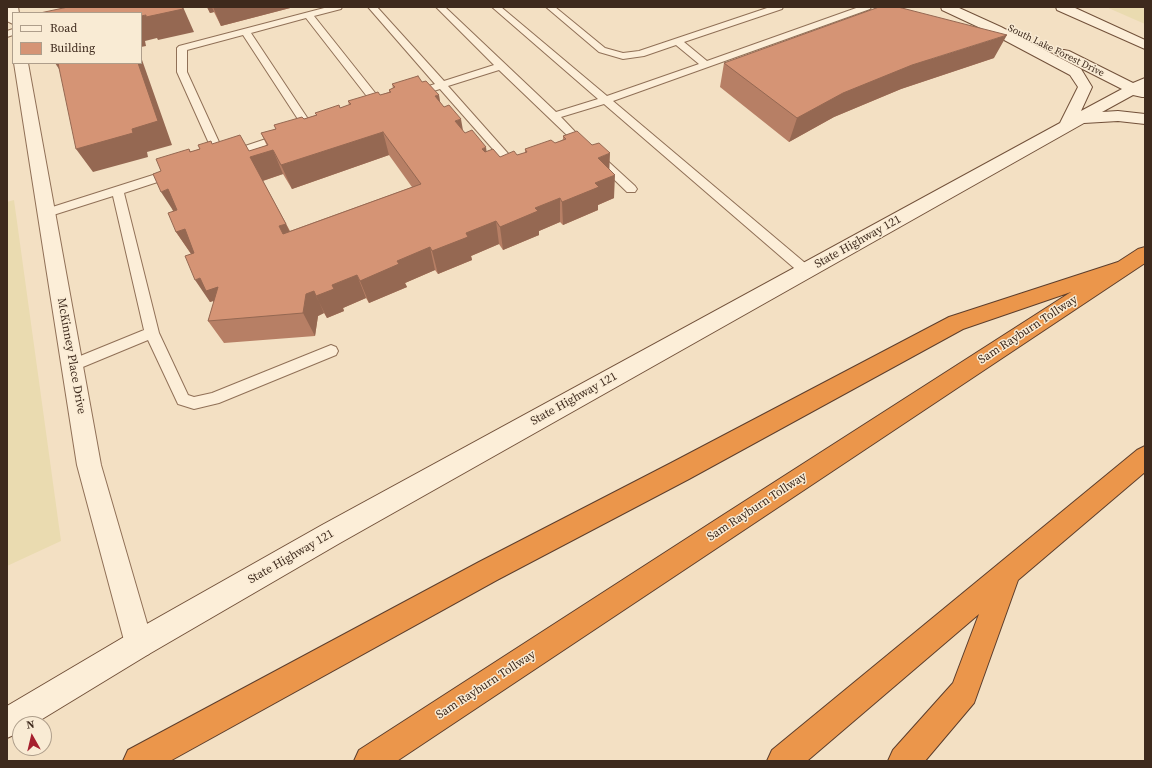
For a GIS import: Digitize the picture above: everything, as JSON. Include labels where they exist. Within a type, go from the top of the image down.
[{"type":"highway","points":[[139,761],[488,571],[956,323],[1135,261]]},
{"type":"highway","name":"Sam Rayburn Tollway","points":[[370,761],[1135,261]]},
{"type":"highway","points":[[783,761],[1145,457]]},
{"type":"highway","points":[[904,761],[964,693],[1008,573]]},
{"type":"main road","points":[[947,7],[996,30],[1076,72],[1085,87],[1073,123],[1118,116],[1145,119]]},
{"type":"main road","name":"South Lake Forest Drive","points":[[968,7],[1141,88]]},
{"type":"main road","points":[[1062,7],[1145,45]]},
{"type":"main road","name":"McKinney Place Drive","points":[[21,64],[89,465],[139,644]]},
{"type":"main road","name":"State Highway 121","points":[[7,723],[139,644],[331,534],[1073,123],[1141,88]]},
{"type":"lane","points":[[246,31],[306,129],[216,158],[182,72],[182,48],[246,31],[338,7]]},
{"type":"lane","points":[[372,7],[510,162],[533,154]]},
{"type":"lane","points":[[440,7],[631,189]]},
{"type":"lane","points":[[496,7],[806,271]]},
{"type":"lane","points":[[550,7],[602,50],[623,56],[641,54],[779,7]]},
{"type":"lane","points":[[841,7],[851,13]]},
{"type":"lane","points":[[554,116],[606,100],[867,7]]},
{"type":"lane","points":[[308,15],[383,104],[366,110]]},
{"type":"lane","points":[[677,41],[706,65]]},
{"type":"lane","points":[[401,99],[501,66]]},
{"type":"lane","points":[[555,147],[583,144]]},
{"type":"lane","points":[[47,213],[183,169]]},
{"type":"lane","points":[[117,190],[152,333],[183,400],[194,403],[214,399],[331,350]]},
{"type":"lane","points":[[73,365],[152,333]]},
{"type":"shaded area","points":[[1106,7],[1145,7],[1145,24]]},
{"type":"shaded area","points":[[14,200],[61,541],[7,566],[7,202]]},
{"type":"building","points":[[68,7],[182,7],[183,9],[146,17],[146,15],[142,16],[142,12],[45,12]]},
{"type":"building","points":[[879,7],[898,7],[1007,35],[912,65],[843,93],[797,118],[724,63]]},
{"type":"building","points":[[58,64],[138,64],[158,121],[132,129],[133,133],[76,149]]},
{"type":"building","points":[[418,76],[422,82],[426,81],[439,95],[435,96],[444,107],[449,105],[461,119],[455,121],[465,133],[472,130],[486,147],[482,149],[485,152],[493,149],[500,157],[514,151],[517,155],[527,152],[525,149],[551,140],[555,143],[566,139],[563,136],[577,131],[592,145],[599,143],[610,153],[598,158],[615,175],[595,183],[599,187],[562,202],[560,198],[535,208],[538,211],[500,227],[496,221],[466,233],[468,237],[432,251],[430,247],[397,261],[399,264],[360,281],[357,275],[332,285],[334,289],[316,296],[314,291],[306,294],[303,313],[208,321],[218,287],[206,291],[200,278],[195,280],[185,256],[194,253],[185,229],[176,232],[168,213],[177,210],[168,189],[161,192],[153,174],[161,171],[156,159],[189,149],[190,152],[200,149],[198,145],[211,141],[212,144],[240,135],[249,151],[268,145],[261,133],[276,129],[274,125],[302,117],[304,119],[317,115],[315,113],[339,105],[340,108],[351,104],[348,101],[378,92],[380,95],[391,92],[389,90],[395,87],[392,84]],"holes":[[[383,132],[421,184],[283,234],[279,226],[286,224],[250,157],[273,150],[281,165]]]}]
